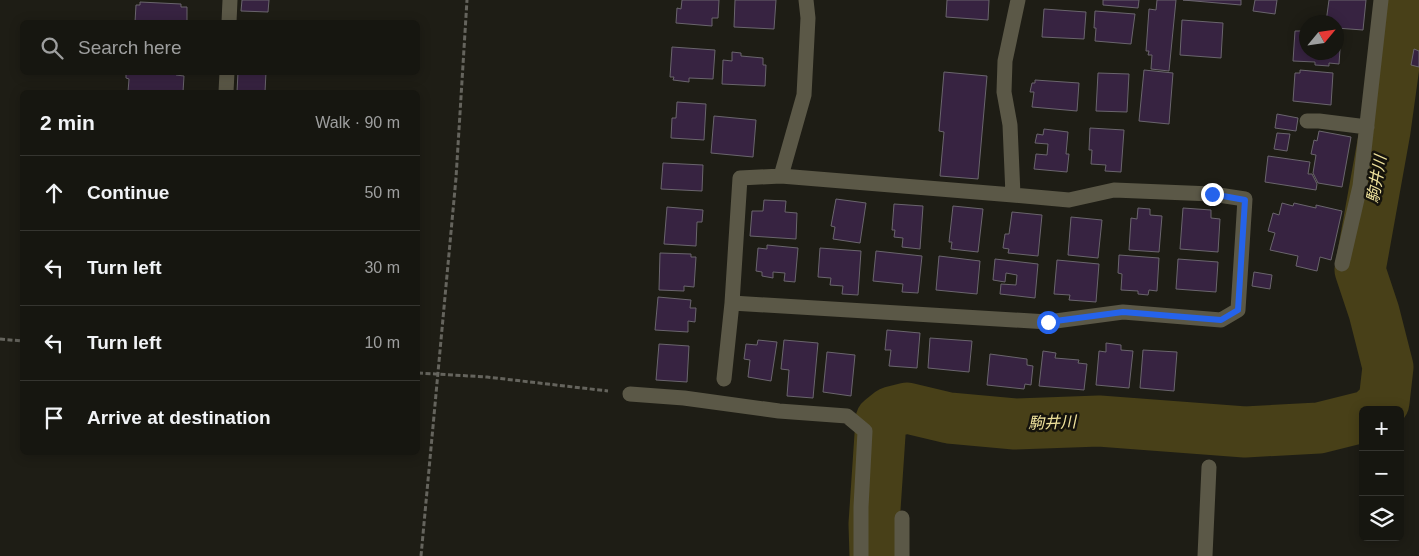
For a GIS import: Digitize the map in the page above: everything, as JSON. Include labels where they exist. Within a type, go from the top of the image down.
[{"type":"street","points":[[229,20],[230,0]]},
{"type":"street","points":[[781,176],[804,96],[808,18],[806,0]]},
{"type":"street","points":[[1013,195],[1010,125],[1004,92],[1005,61],[1018,0]]},
{"type":"street","points":[[1342,264],[1360,186],[1375,38],[1381,0]]},
{"type":"street","points":[[226,75],[226,90]]},
{"type":"street","points":[[1308,121],[1367,128]]},
{"type":"street","points":[[724,379],[732,303],[740,178],[781,176],[1068,200],[1114,190],[1212,194],[1245,200],[1238,310],[1221,320],[1123,312],[1048,322],[732,303]]},
{"type":"street","points":[[630,394],[684,398],[779,411],[847,416],[865,431],[861,507],[861,556]]},
{"type":"street","points":[[1206,556],[1209,467]]},
{"type":"street","points":[[902,518],[902,556]]},
{"type":"path","points":[[421,556],[436,374],[457,160],[467,0]]},
{"type":"path","points":[[0,340],[20,341]]},
{"type":"path","points":[[420,373],[487,377],[630,394]]},
{"type":"building","points":[[242,0],[269,0],[268,12],[241,11]]},
{"type":"building","points":[[682,0],[719,0],[718,18],[712,18],[712,26],[676,23],[677,8],[681,9]]},
{"type":"building","points":[[735,0],[776,0],[774,29],[734,27]]},
{"type":"building","points":[[947,0],[989,0],[988,20],[946,17]]},
{"type":"building","points":[[1103,0],[1139,0],[1138,8],[1103,5]]},
{"type":"building","points":[[1157,0],[1176,0],[1169,71],[1151,69],[1152,55],[1148,55],[1149,51],[1146,51],[1149,9],[1156,10]]},
{"type":"building","points":[[1183,0],[1241,0],[1241,5]]},
{"type":"building","points":[[1255,0],[1277,0],[1275,14],[1253,11]]},
{"type":"building","points":[[1329,0],[1366,0],[1363,30],[1344,29],[1344,15],[1327,15]]},
{"type":"building","points":[[140,2],[181,4],[181,7],[187,7],[187,20],[135,20],[136,5],[140,5]]},
{"type":"building","points":[[1044,9],[1086,12],[1084,39],[1042,37]]},
{"type":"building","points":[[1095,11],[1135,14],[1131,44],[1095,41]]},
{"type":"building","points":[[1182,20],[1223,23],[1221,58],[1180,55]]},
{"type":"building","points":[[1295,31],[1299,31],[1299,60],[1339,60],[1339,64],[1329,63],[1329,66],[1315,65],[1315,62],[1293,61]]},
{"type":"building","points":[[672,47],[715,50],[713,79],[689,78],[689,82],[673,80],[674,77],[670,77]]},
{"type":"building","points":[[1414,49],[1419,51],[1419,67],[1411,65]]},
{"type":"building","points":[[732,52],[741,53],[741,56],[763,58],[763,65],[766,65],[765,86],[722,84],[723,60],[732,61]]},
{"type":"building","points":[[1144,70],[1173,73],[1169,124],[1139,121]]},
{"type":"building","points":[[1300,70],[1333,73],[1331,105],[1293,101],[1295,73],[1300,73]]},
{"type":"building","points":[[944,72],[987,76],[978,179],[940,176],[944,132],[939,131]]},
{"type":"building","points":[[1098,73],[1129,74],[1127,112],[1096,111]]},
{"type":"building","points":[[126,75],[184,76],[183,90],[128,90],[129,79],[126,78]]},
{"type":"building","points":[[238,75],[266,75],[265,90],[237,90]]},
{"type":"building","points":[[1035,80],[1079,83],[1077,111],[1032,107],[1034,92],[1030,92],[1032,83],[1035,83]]},
{"type":"building","points":[[677,102],[706,104],[704,140],[671,138],[672,118],[676,118]]},
{"type":"building","points":[[1277,114],[1298,118],[1296,131],[1275,128]]},
{"type":"building","points":[[714,116],[756,120],[753,157],[711,153]]},
{"type":"building","points":[[1090,128],[1124,130],[1121,172],[1105,171],[1106,165],[1091,164],[1092,150],[1089,150]]},
{"type":"building","points":[[1044,129],[1068,132],[1066,154],[1069,154],[1067,172],[1034,169],[1036,154],[1047,155],[1048,144],[1035,143],[1037,134],[1043,135]]},
{"type":"building","points":[[1319,131],[1351,137],[1342,187],[1318,183],[1313,173],[1316,155],[1311,154],[1314,140],[1317,141]]},
{"type":"building","points":[[1277,133],[1290,134],[1287,151],[1274,149]]},
{"type":"building","points":[[1268,156],[1310,162],[1308,174],[1312,174],[1317,184],[1316,190],[1265,182]]},
{"type":"building","points":[[663,163],[703,165],[702,191],[661,189]]},
{"type":"building","points":[[836,199],[866,203],[860,243],[833,239],[835,227],[831,226]]},
{"type":"building","points":[[764,200],[786,201],[785,212],[797,213],[796,239],[750,236],[752,211],[763,211]]},
{"type":"building","points":[[1282,203],[1293,206],[1294,203],[1316,208],[1316,205],[1342,211],[1331,260],[1320,257],[1317,271],[1296,266],[1298,256],[1270,250],[1275,233],[1268,231],[1273,213],[1279,215]]},
{"type":"building","points":[[894,204],[923,206],[920,249],[902,247],[903,238],[894,237],[895,230],[892,230]]},
{"type":"building","points":[[953,206],[983,209],[978,252],[951,249],[952,242],[949,242]]},
{"type":"building","points":[[667,207],[703,210],[702,222],[697,222],[696,246],[664,244]]},
{"type":"building","points":[[1138,208],[1150,209],[1150,215],[1162,216],[1159,252],[1129,250],[1131,218],[1137,219]]},
{"type":"building","points":[[1183,208],[1211,210],[1211,218],[1220,219],[1218,252],[1180,249]]},
{"type":"building","points":[[1012,212],[1042,215],[1038,256],[1008,253],[1009,249],[1003,248],[1005,234],[1009,234]]},
{"type":"building","points":[[1071,217],[1102,220],[1098,258],[1068,255]]},
{"type":"building","points":[[767,245],[798,248],[795,282],[784,281],[785,273],[773,272],[773,278],[762,276],[762,272],[756,271],[758,248],[767,249]]},
{"type":"building","points":[[820,248],[861,251],[858,295],[842,294],[843,286],[830,285],[831,278],[818,277]]},
{"type":"building","points":[[876,251],[922,256],[918,293],[902,292],[903,284],[873,281]]},
{"type":"building","points":[[660,253],[691,254],[691,257],[696,257],[694,287],[684,286],[684,291],[659,290]]},
{"type":"building","points":[[1119,255],[1159,258],[1157,291],[1149,290],[1148,295],[1138,294],[1138,291],[1121,290],[1122,274],[1118,273]]},
{"type":"building","points":[[939,256],[980,261],[977,294],[936,290]]},
{"type":"building","points":[[995,259],[1038,264],[1035,298],[1000,294],[1001,284],[1016,285],[1017,275],[1006,273],[1005,282],[993,280]]},
{"type":"building","points":[[1178,259],[1218,262],[1216,292],[1176,289]]},
{"type":"building","points":[[1057,260],[1099,264],[1096,302],[1069,300],[1070,295],[1054,294]]},
{"type":"building","points":[[1254,272],[1272,275],[1270,289],[1252,286]]},
{"type":"building","points":[[658,297],[691,300],[690,308],[696,308],[695,322],[688,321],[688,332],[655,330]]},
{"type":"building","points":[[887,330],[920,333],[917,368],[889,366],[891,350],[885,350]]},
{"type":"building","points":[[930,338],[972,341],[969,372],[928,368]]},
{"type":"building","points":[[758,340],[777,342],[771,381],[748,377],[750,360],[744,359],[746,344],[757,345]]},
{"type":"building","points":[[784,340],[818,343],[813,398],[787,396],[789,370],[781,369]]},
{"type":"building","points":[[1106,343],[1121,345],[1121,350],[1133,351],[1129,388],[1096,385],[1099,351],[1106,352]]},
{"type":"building","points":[[659,344],[689,346],[687,382],[656,380]]},
{"type":"building","points":[[1143,350],[1177,352],[1174,391],[1140,388]]},
{"type":"building","points":[[1043,351],[1056,353],[1055,358],[1079,360],[1078,363],[1087,364],[1084,390],[1039,386]]},
{"type":"building","points":[[827,352],[855,355],[851,396],[823,392]]},
{"type":"building","points":[[990,354],[1027,359],[1027,365],[1033,366],[1031,385],[1025,384],[1024,389],[987,385]]},
{"type":"waterway","name":"駒井川","points":[[1380,406],[1384,402],[1388,367],[1374,312],[1360,270],[1385,131],[1403,0]]},
{"type":"waterway","name":"駒井川","points":[[875,556],[874,524],[881,420],[891,412],[907,408],[949,418],[1015,424],[1099,421],[1245,432],[1319,428],[1359,418]]},
{"type":"route","points":[[1048,322],[1123,312],[1221,320],[1238,310],[1245,200],[1212,194]]}]
